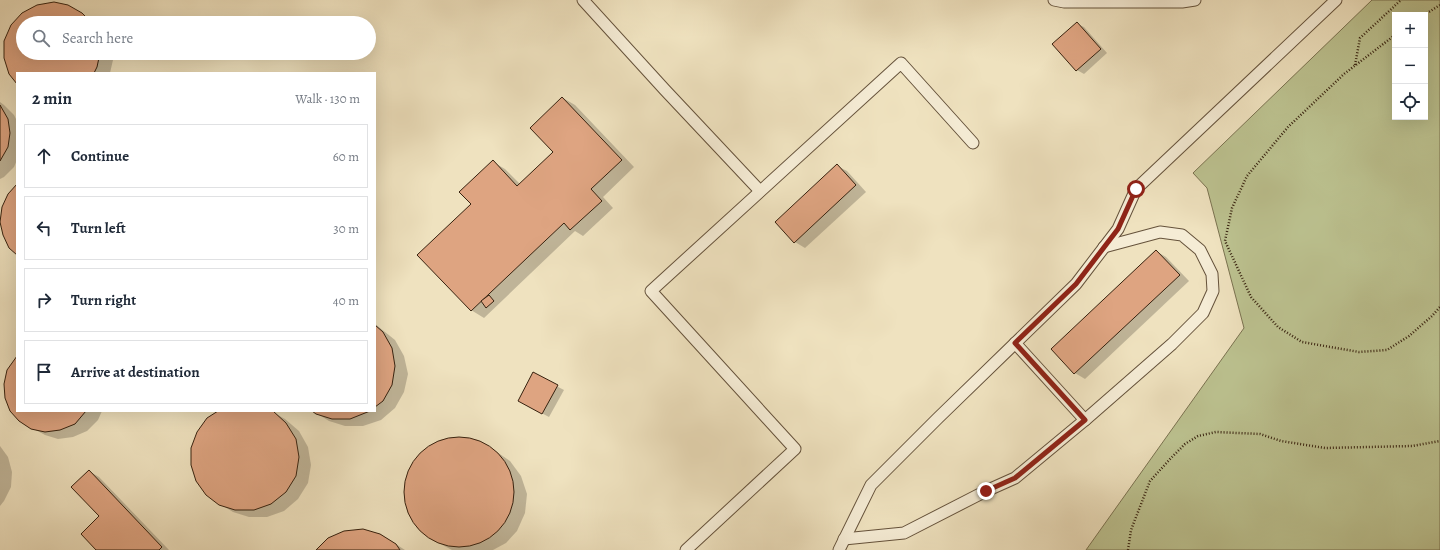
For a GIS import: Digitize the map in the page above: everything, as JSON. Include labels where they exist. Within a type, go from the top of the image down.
[{"type":"lane","points":[[583,0],[760,191]]},
{"type":"lane","points":[[1054,0],[1064,2],[1174,2],[1195,0]]},
{"type":"lane","points":[[839,550],[871,485],[1076,284],[1118,229],[1136,189],[1336,0]]},
{"type":"lane","points":[[686,550],[795,449],[651,291],[901,63],[973,143]]},
{"type":"lane","points":[[844,539],[904,533],[986,491],[1015,478],[1085,420],[1172,344],[1203,313],[1213,291],[1212,274],[1200,250],[1182,235],[1160,232],[1104,248]]},
{"type":"lane","points":[[1015,343],[1085,420]]},
{"type":"path","points":[[1355,66],[1360,38],[1401,0]]},
{"type":"path","points":[[1428,12],[1440,5]]},
{"type":"path","points":[[1392,37],[1355,66],[1288,127],[1247,176],[1232,208],[1225,241],[1251,297],[1278,327],[1302,342],[1359,352],[1387,350],[1409,336],[1440,307]]},
{"type":"path","points":[[1128,550],[1131,530],[1150,481],[1185,444],[1198,436],[1216,432],[1260,434],[1281,441],[1325,448],[1412,446],[1440,441]]},
{"type":"green space","points":[[1372,0],[1440,0],[1440,550],[1086,550],[1244,328],[1207,188],[1193,173]]},
{"type":"building","points":[[54,2],[68,5],[85,16],[19,16],[37,5]]},
{"type":"building","points":[[16,20],[16,60],[98,60],[94,72],[16,72],[16,83],[9,74],[4,58],[4,41],[11,25]]},
{"type":"building","points":[[1077,22],[1101,49],[1076,71],[1052,44]]},
{"type":"building","points":[[562,97],[622,160],[591,189],[602,201],[570,230],[564,223],[471,311],[417,255],[471,204],[459,192],[493,160],[517,186],[553,152],[530,128]]},
{"type":"building","points":[[0,105],[8,119],[10,133],[8,147],[0,161]]},
{"type":"building","points":[[837,164],[856,185],[794,243],[775,222]]},
{"type":"building","points":[[16,185],[16,254],[9,248],[3,235],[0,222],[2,207],[8,194]]},
{"type":"building","points":[[1156,250],[1180,275],[1074,374],[1051,349]]},
{"type":"building","points":[[489,295],[494,301],[486,308],[481,301]]},
{"type":"building","points":[[376,326],[383,332],[392,348],[395,366],[392,385],[383,401],[376,406]]},
{"type":"building","points":[[16,357],[16,412],[85,412],[75,424],[60,430],[45,432],[31,429],[19,421],[10,411],[5,398],[4,384],[7,370]]},
{"type":"building","points":[[533,372],[558,385],[542,414],[518,401]]},
{"type":"building","points":[[216,412],[274,412],[286,423],[296,439],[299,457],[296,476],[286,492],[271,504],[254,510],[235,510],[219,505],[206,495],[196,481],[191,465],[191,448],[197,432],[207,418]]},
{"type":"building","points":[[313,412],[368,412],[350,419],[332,419]]},
{"type":"building","points":[[459,437],[480,441],[490,446],[498,453],[505,461],[510,471],[514,492],[510,513],[505,523],[498,531],[490,538],[480,543],[459,547],[438,543],[428,538],[420,531],[413,523],[408,513],[404,492],[408,471],[413,461],[420,453],[428,446],[438,441]]},
{"type":"building","points":[[89,470],[162,547],[159,550],[96,550],[81,534],[99,516],[71,487]]},
{"type":"building","points":[[363,529],[380,534],[396,544],[400,550],[316,550],[328,538],[344,531]]},
{"type":"route","points":[[986,491],[1015,478],[1085,420],[1015,343],[1076,284],[1118,229],[1136,189]]}]
